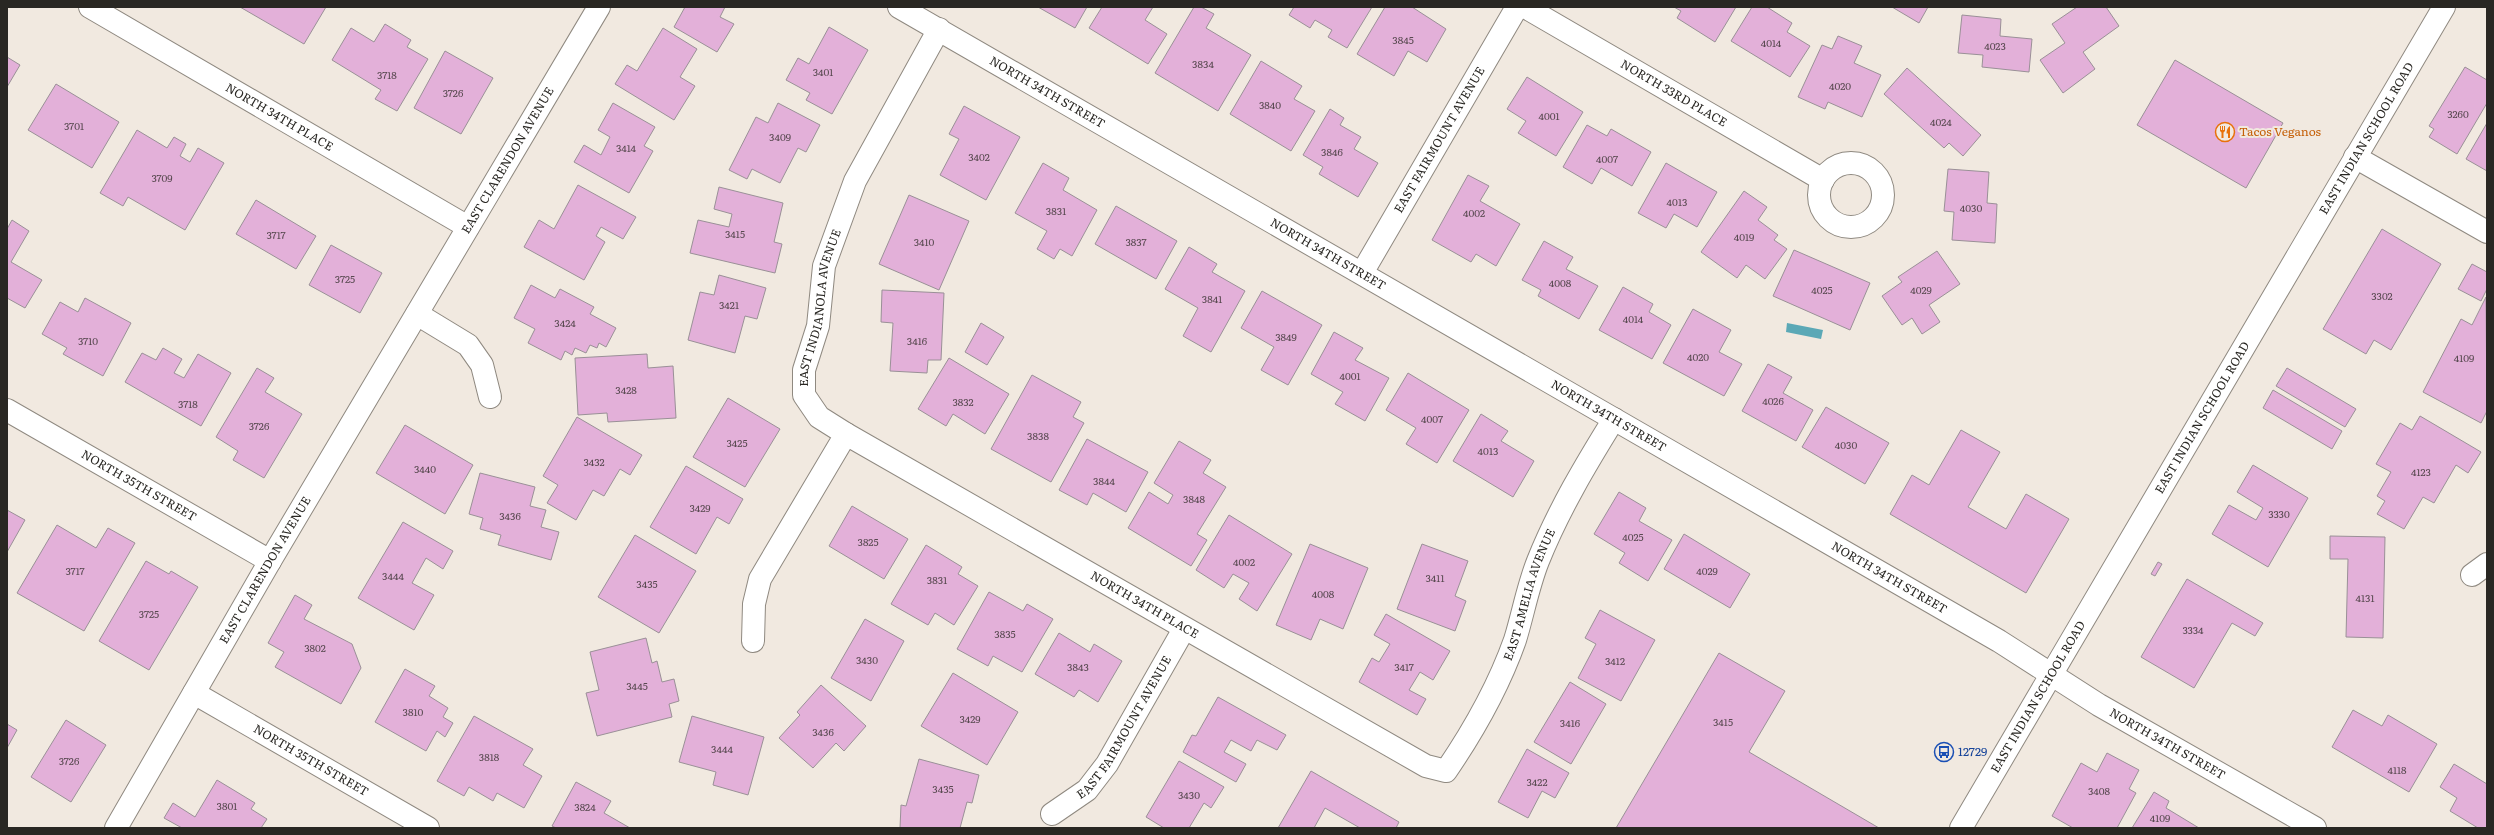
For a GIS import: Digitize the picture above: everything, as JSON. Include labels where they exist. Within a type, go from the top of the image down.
[{"type":"street","name":"NORTH 34TH PLACE","points":[[90,7],[468,227]]},
{"type":"street","name":"EAST CLARENDON AVENUE","points":[[116,828],[270,561],[599,7]]},
{"type":"street","name":"NORTH 34TH STREET","points":[[899,7],[1999,641],[2099,705],[2315,828]]},
{"type":"street","name":"EAST FAIRMOUNT AVENUE","points":[[1362,273],[1517,7]]},
{"type":"street","name":"NORTH 33RD PLACE","points":[[1525,7],[1823,180]]},
{"type":"street","name":"EAST INDIAN SCHOOL ROAD","points":[[1961,828],[2444,7]]},
{"type":"street","name":"EAST INDIANOLA AVENUE","points":[[846,434],[819,417],[804,395],[804,370],[818,326],[824,266],[855,181],[939,29]]},
{"type":"street","points":[[2355,157],[2487,232]]},
{"type":"street","points":[[417,314],[468,345],[482,365],[490,397]]},
{"type":"street","name":"NORTH 35TH STREET","points":[[7,410],[270,561]]},
{"type":"street","name":"EAST AMELIA AVENUE","points":[[1446,771],[1496,689],[1515,639],[1537,562],[1567,498],[1614,419]]},
{"type":"street","name":"NORTH 34TH PLACE","points":[[846,434],[1184,630],[1426,766],[1446,771]]},
{"type":"street","points":[[753,641],[754,604],[760,579],[846,434]]},
{"type":"street","name":"EAST FAIRMOUNT AVENUE","points":[[1052,814],[1087,790],[1107,764],[1184,630]]},
{"type":"street","name":"NORTH 35TH STREET","points":[[194,693],[428,828]]},
{"type":"water","points":[[1787,323],[1823,330],[1821,339],[1786,332]]},
{"type":"building","points":[[240,7],[326,7],[304,44]]},
{"type":"building","points":[[685,7],[725,7],[720,17],[734,24],[717,52],[674,27]]},
{"type":"building","points":[[1038,7],[1087,7],[1075,28]]},
{"type":"building","points":[[1102,7],[1153,7],[1145,20],[1167,34],[1148,64],[1089,28]]},
{"type":"building","points":[[1194,7],[1201,7],[1214,14],[1206,28],[1251,55],[1218,111],[1155,73]]},
{"type":"building","points":[[1294,7],[1372,7],[1347,48],[1328,37],[1332,30],[1315,20],[1310,28],[1289,15]]},
{"type":"building","points":[[1385,7],[1412,7],[1446,29],[1427,62],[1408,51],[1394,76],[1357,54]]},
{"type":"building","points":[[1674,7],[1736,7],[1715,42],[1677,18],[1681,11]]},
{"type":"building","points":[[1752,7],[1767,7],[1792,23],[1787,32],[1810,46],[1790,77],[1731,41]]},
{"type":"building","points":[[1892,7],[1928,7],[1919,23]]},
{"type":"building","points":[[2077,7],[2106,7],[2119,26],[2083,52],[2095,69],[2063,93],[2040,60],[2065,43],[2052,24]]},
{"type":"building","points":[[1962,15],[2001,19],[2000,36],[2032,39],[2029,72],[1982,67],[1983,55],[1958,53]]},
{"type":"building","points":[[385,24],[411,40],[407,47],[428,59],[397,111],[375,99],[381,90],[332,60],[351,28],[374,42]]},
{"type":"building","points":[[829,27],[868,50],[832,114],[806,100],[810,93],[786,80],[798,58],[809,64]]},
{"type":"building","points":[[663,28],[697,49],[680,77],[695,86],[674,120],[615,84],[627,65],[637,71]]},
{"type":"building","points":[[1838,36],[1862,46],[1854,63],[1881,75],[1862,117],[1828,102],[1825,109],[1798,97],[1822,45],[1832,49]]},
{"type":"building","points":[[445,51],[493,78],[461,134],[414,108]]},
{"type":"building","points":[[7,57],[20,65],[7,87]]},
{"type":"building","points":[[2175,60],[2283,123],[2246,188],[2137,125]]},
{"type":"building","points":[[1261,61],[1302,86],[1294,99],[1315,111],[1291,151],[1230,114]]},
{"type":"building","points":[[2465,67],[2487,80],[2487,103],[2457,154],[2429,137],[2434,129],[2429,126]]},
{"type":"building","points":[[1907,68],[1981,135],[1963,156],[1949,143],[1944,148],[1884,94]]},
{"type":"building","points":[[1527,77],[1583,112],[1556,156],[1518,133],[1526,121],[1507,109]]},
{"type":"building","points":[[56,84],[119,122],[92,168],[28,130]]},
{"type":"building","points":[[613,103],[655,127],[644,146],[653,151],[629,193],[574,162],[584,145],[601,155],[610,137],[598,130]]},
{"type":"building","points":[[778,103],[820,125],[806,152],[798,148],[780,183],[752,169],[747,179],[729,170],[756,117],[768,123]]},
{"type":"building","points":[[964,106],[1020,137],[986,200],[940,175],[959,139],[949,134]]},
{"type":"building","points":[[1330,109],[1344,118],[1340,125],[1361,137],[1354,149],[1378,163],[1358,197],[1319,174],[1323,167],[1303,155]]},
{"type":"building","points":[[2487,123],[2487,171],[2466,159]]},
{"type":"building","points":[[1587,125],[1607,136],[1611,129],[1651,152],[1632,186],[1601,168],[1592,184],[1563,167]]},
{"type":"building","points":[[137,130],[167,148],[174,137],[186,144],[180,156],[190,162],[198,148],[224,163],[185,230],[128,197],[123,206],[100,193]]},
{"type":"building","points":[[1043,163],[1069,178],[1063,190],[1097,210],[1072,256],[1060,249],[1054,259],[1037,249],[1047,231],[1015,213]]},
{"type":"building","points":[[1666,163],[1717,192],[1697,227],[1674,214],[1666,228],[1638,213]]},
{"type":"building","points":[[1948,169],[1989,172],[1987,203],[1997,204],[1995,243],[1952,240],[1954,212],[1944,211]]},
{"type":"building","points":[[1468,175],[1489,186],[1480,201],[1520,224],[1496,266],[1476,254],[1471,262],[1432,240]]},
{"type":"building","points":[[578,185],[636,217],[623,239],[601,227],[596,236],[605,242],[584,280],[524,247],[539,220],[554,229]]},
{"type":"building","points":[[719,187],[783,203],[774,242],[782,244],[775,273],[690,253],[698,220],[729,227],[732,214],[714,209]]},
{"type":"building","points":[[1744,191],[1767,207],[1758,220],[1778,235],[1774,240],[1787,249],[1765,279],[1746,265],[1737,278],[1701,252]]},
{"type":"building","points":[[909,195],[969,221],[939,290],[879,264]]},
{"type":"building","points":[[256,200],[316,236],[296,269],[236,234]]},
{"type":"building","points":[[1116,206],[1177,241],[1156,279],[1095,244]]},
{"type":"building","points":[[12,220],[29,231],[11,262],[42,280],[25,308],[7,298],[7,229]]},
{"type":"building","points":[[2382,229],[2441,264],[2391,350],[2374,340],[2366,354],[2323,329]]},
{"type":"building","points":[[1544,241],[1573,257],[1566,269],[1598,286],[1579,319],[1538,296],[1541,290],[1522,280]]},
{"type":"building","points":[[331,245],[382,273],[360,313],[309,285]]},
{"type":"building","points":[[1189,247],[1217,264],[1212,272],[1245,291],[1211,352],[1183,336],[1198,308],[1165,289]]},
{"type":"building","points":[[1794,250],[1870,283],[1850,330],[1773,296]]},
{"type":"building","points":[[1937,251],[1960,284],[1929,305],[1940,322],[1922,334],[1912,318],[1902,325],[1882,296],[1902,282],[1898,277]]},
{"type":"building","points":[[2472,264],[2487,272],[2487,289],[2481,301],[2458,289]]},
{"type":"building","points":[[719,275],[766,288],[757,319],[745,316],[735,353],[688,340],[700,292],[714,295]]},
{"type":"building","points":[[531,285],[555,298],[560,289],[594,307],[590,314],[616,328],[606,347],[599,343],[597,348],[590,345],[586,353],[575,348],[572,355],[565,351],[561,360],[528,343],[535,329],[514,318]]},
{"type":"building","points":[[1623,287],[1653,304],[1649,312],[1671,325],[1652,359],[1599,330]]},
{"type":"building","points":[[882,290],[944,293],[941,360],[928,360],[927,373],[890,371],[893,323],[881,322]]},
{"type":"building","points":[[1262,291],[1322,325],[1288,385],[1261,370],[1274,347],[1241,328]]},
{"type":"building","points":[[2486,297],[2487,411],[2481,423],[2423,392],[2461,319],[2472,325]]},
{"type":"building","points":[[85,298],[131,323],[103,376],[63,354],[67,348],[42,334],[60,302],[78,312]]},
{"type":"building","points":[[1693,309],[1731,330],[1719,352],[1742,364],[1724,396],[1663,363]]},
{"type":"building","points":[[981,323],[1004,337],[987,365],[965,352]]},
{"type":"building","points":[[1334,332],[1363,348],[1355,360],[1389,378],[1365,421],[1335,404],[1343,392],[1311,374]]},
{"type":"building","points":[[163,348],[182,359],[174,373],[184,378],[198,354],[231,373],[201,426],[125,382],[142,353],[156,360]]},
{"type":"building","points":[[647,354],[648,368],[673,366],[676,418],[608,422],[607,413],[578,415],[575,358]]},
{"type":"building","points":[[949,358],[1009,394],[985,434],[953,414],[946,426],[918,409]]},
{"type":"building","points":[[1768,364],[1792,377],[1783,393],[1813,410],[1796,441],[1742,411]]},
{"type":"building","points":[[257,368],[274,378],[265,392],[302,414],[264,478],[233,460],[238,451],[216,437]]},
{"type":"building","points":[[2287,368],[2356,409],[2345,427],[2276,386]]},
{"type":"building","points":[[1408,373],[1469,410],[1437,463],[1406,444],[1416,428],[1386,410]]},
{"type":"building","points":[[1032,375],[1081,402],[1073,417],[1084,423],[1051,482],[991,449]]},
{"type":"building","points":[[2273,390],[2342,431],[2332,449],[2263,408]]},
{"type":"building","points":[[728,398],[780,429],[745,487],[693,457]]},
{"type":"building","points":[[1826,407],[1889,443],[1865,484],[1802,447]]},
{"type":"building","points":[[1481,414],[1508,431],[1501,441],[1534,461],[1513,497],[1453,461]]},
{"type":"building","points":[[2420,416],[2481,452],[2468,473],[2456,465],[2434,503],[2423,497],[2404,529],[2377,514],[2385,501],[2377,496],[2391,472],[2376,464],[2400,423],[2412,430]]},
{"type":"building","points":[[577,417],[642,455],[630,475],[620,469],[604,496],[593,490],[576,520],[547,503],[558,485],[543,476]]},
{"type":"building","points":[[405,425],[473,465],[445,514],[376,473]]},
{"type":"building","points":[[1961,430],[2000,452],[1968,507],[2006,529],[2026,494],[2069,519],[2026,593],[1890,514],[1912,475],[1929,485]]},
{"type":"building","points":[[1087,439],[1148,472],[1126,512],[1093,493],[1087,505],[1059,490]]},
{"type":"building","points":[[1179,441],[1211,460],[1203,473],[1226,487],[1197,534],[1207,540],[1191,566],[1128,528],[1149,492],[1168,504],[1173,495],[1154,483]]},
{"type":"building","points":[[2253,465],[2308,498],[2268,567],[2212,534],[2229,505],[2256,520],[2263,508],[2237,492]]},
{"type":"building","points":[[686,466],[743,499],[729,524],[717,517],[696,554],[650,527]]},
{"type":"building","points":[[480,473],[535,487],[530,506],[546,510],[541,527],[559,532],[551,560],[498,545],[501,535],[480,529],[483,518],[469,514]]},
{"type":"building","points":[[1619,492],[1646,508],[1639,521],[1672,540],[1648,581],[1619,563],[1625,553],[1594,534]]},
{"type":"building","points":[[852,506],[908,539],[884,579],[829,546]]},
{"type":"building","points":[[7,510],[25,520],[7,552]]},
{"type":"building","points":[[1229,515],[1292,554],[1257,611],[1239,599],[1249,583],[1233,574],[1224,588],[1196,570]]},
{"type":"building","points":[[403,522],[453,551],[443,569],[426,558],[412,583],[434,595],[414,630],[358,598]]},
{"type":"building","points":[[57,525],[96,548],[108,528],[135,543],[84,631],[17,593]]},
{"type":"building","points":[[1684,534],[1750,574],[1730,608],[1664,569]]},
{"type":"building","points":[[635,535],[696,571],[659,633],[598,597]]},
{"type":"building","points":[[2330,536],[2385,537],[2383,638],[2346,637],[2348,559],[2330,559]]},
{"type":"building","points":[[1310,544],[1368,568],[1343,629],[1320,619],[1311,640],[1276,625]]},
{"type":"building","points":[[1422,544],[1468,561],[1455,596],[1466,601],[1455,631],[1397,609]]},
{"type":"building","points":[[926,545],[962,567],[958,574],[978,586],[954,625],[935,613],[928,625],[891,604]]},
{"type":"building","points":[[146,561],[169,574],[171,571],[198,587],[149,670],[99,641]]},
{"type":"building","points":[[2158,562],[2162,564],[2155,576],[2151,574]]},
{"type":"building","points":[[2187,579],[2263,623],[2255,636],[2232,623],[2194,688],[2141,657]]},
{"type":"building","points":[[989,592],[1023,611],[1027,604],[1053,619],[1022,672],[993,656],[988,666],[957,649]]},
{"type":"building","points":[[295,595],[312,605],[304,619],[352,644],[361,668],[341,704],[275,667],[284,652],[268,643]]},
{"type":"building","points":[[1600,610],[1655,640],[1621,701],[1578,678],[1596,644],[1585,638]]},
{"type":"building","points":[[1386,614],[1450,651],[1433,680],[1420,672],[1409,690],[1426,699],[1417,715],[1359,682],[1372,658],[1379,662],[1390,644],[1374,635]]},
{"type":"building","points":[[865,619],[904,641],[871,701],[831,678]]},
{"type":"building","points":[[1059,633],[1090,652],[1094,644],[1122,661],[1098,702],[1079,690],[1074,697],[1035,674]]},
{"type":"building","points":[[646,638],[652,663],[657,661],[662,682],[674,679],[679,701],[669,704],[672,717],[597,736],[586,693],[599,690],[590,652]]},
{"type":"building","points":[[1719,653],[1785,691],[1749,752],[1879,828],[1616,828]]},
{"type":"building","points":[[405,669],[435,686],[429,696],[448,708],[443,717],[453,723],[445,737],[437,731],[426,751],[375,722]]},
{"type":"building","points":[[953,673],[1018,712],[987,765],[921,726]]},
{"type":"building","points":[[1570,682],[1606,704],[1571,764],[1534,742]]},
{"type":"building","points":[[821,685],[866,726],[844,751],[836,743],[813,768],[779,738],[800,715],[797,712]]},
{"type":"building","points":[[1218,697],[1286,735],[1277,750],[1257,740],[1251,751],[1231,740],[1224,752],[1246,764],[1236,782],[1183,752],[1192,735],[1196,736]]},
{"type":"building","points":[[2353,710],[2382,726],[2388,715],[2437,744],[2409,792],[2332,747]]},
{"type":"building","points":[[474,716],[533,749],[523,765],[542,776],[524,808],[497,793],[493,801],[469,787],[464,796],[437,781]]},
{"type":"building","points":[[692,716],[764,737],[748,795],[713,785],[716,772],[679,762]]},
{"type":"building","points":[[66,720],[106,745],[71,802],[31,777]]},
{"type":"building","points":[[7,724],[17,730],[7,748]]},
{"type":"building","points":[[1527,749],[1569,773],[1555,798],[1542,791],[1528,818],[1498,802]]},
{"type":"building","points":[[2107,753],[2139,770],[2129,789],[2136,793],[2117,828],[2073,828],[2052,816],[2081,763],[2097,772]]},
{"type":"building","points":[[919,759],[979,775],[972,803],[967,802],[960,828],[900,828],[901,805],[906,806]]},
{"type":"building","points":[[1179,761],[1224,787],[1211,808],[1204,803],[1189,828],[1164,828],[1146,817]]},
{"type":"building","points":[[2454,764],[2487,784],[2487,828],[2478,828],[2450,811],[2457,798],[2440,787]]},
{"type":"building","points":[[1311,771],[1399,822],[1396,828],[1360,828],[1325,808],[1314,828],[1278,828]]},
{"type":"building","points":[[217,780],[255,803],[251,809],[267,819],[261,828],[182,828],[164,818],[173,803],[195,817]]},
{"type":"building","points":[[576,782],[611,801],[604,813],[630,828],[556,828],[552,826]]},
{"type":"building","points":[[2154,792],[2169,801],[2166,808],[2199,828],[2132,828]]},
{"type":"place","name":"Tacos Veganos","points":[[2225,132]]},
{"type":"place","name":"12729","points":[[1944,752]]}]
